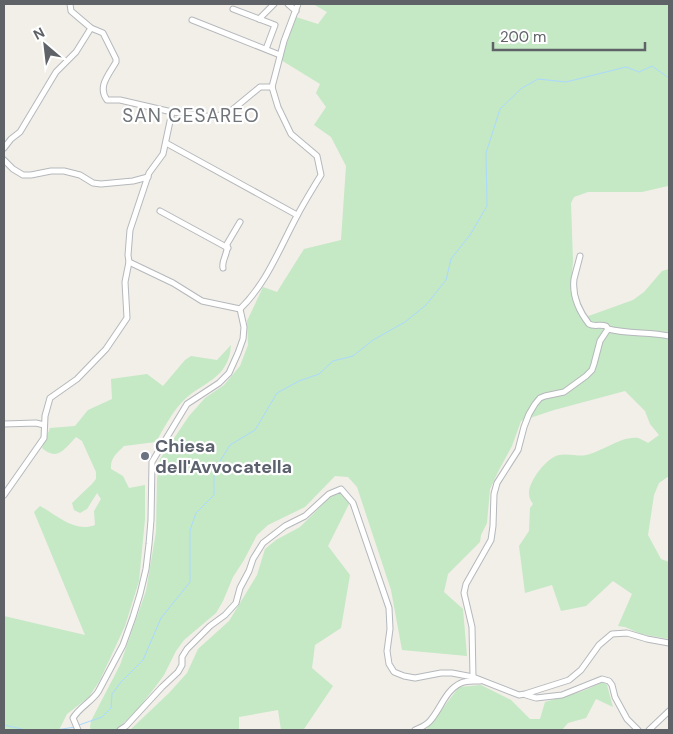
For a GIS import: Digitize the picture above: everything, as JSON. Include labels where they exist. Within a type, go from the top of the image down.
[{"type":"street","points":[[70,4],[70,11],[91,28],[103,33],[116,59],[103,85],[103,95],[107,100],[120,100],[172,112],[214,117],[232,111],[260,87],[272,87]]},
{"type":"street","points":[[259,19],[274,4]]},
{"type":"street","points":[[288,4],[296,11]]},
{"type":"street","points":[[240,310],[250,300],[277,257],[297,215],[321,175],[317,156],[291,134],[278,107],[272,87],[284,41],[298,4]]},
{"type":"street","points":[[233,9],[275,25],[266,49]]},
{"type":"street","points":[[192,20],[280,55]]},
{"type":"street","points":[[4,148],[20,132],[56,72],[76,52],[91,28]]},
{"type":"street","points":[[4,495],[44,438],[45,416],[50,398],[77,379],[106,349],[127,318],[125,282],[129,262],[130,230],[149,173],[163,154],[172,112]]},
{"type":"street","points":[[166,143],[297,215]]},
{"type":"street","points":[[4,160],[23,175],[51,171],[64,172],[80,175],[93,182],[102,184],[133,181],[148,177]]},
{"type":"street","points":[[160,211],[228,248]]},
{"type":"street","points":[[223,268],[222,264],[228,248],[227,244],[240,222]]},
{"type":"street","points":[[580,256],[574,281],[576,299],[589,324],[592,326],[601,324],[608,329],[620,332],[669,336]]},
{"type":"street","points":[[129,262],[173,283],[202,301],[240,310]]},
{"type":"street","points":[[78,730],[73,718],[98,692],[123,645],[134,617],[144,578],[149,544],[152,462],[187,404],[213,388],[228,373],[243,339],[244,327],[240,310]]},
{"type":"street","points":[[473,677],[472,626],[464,593],[466,584],[491,540],[494,494],[497,483],[518,450],[524,427],[535,404],[540,398],[564,392],[592,370],[600,341],[608,329]]},
{"type":"street","points":[[4,424],[36,423],[44,425]]},
{"type":"street","points":[[120,730],[178,672],[182,665],[182,657],[187,649],[236,603],[240,588],[250,571],[253,559],[262,543],[284,526],[305,516],[329,494],[341,489],[353,503],[389,608],[390,629],[387,651],[389,664],[394,672],[415,678],[452,673],[473,677],[519,695],[569,680],[581,670],[599,645],[612,634],[627,633],[669,643]]},
{"type":"street","points":[[525,694],[536,698],[562,695],[606,679],[612,685],[615,697],[627,719],[638,730]]},
{"type":"street","points":[[415,730],[427,724],[454,687],[460,683],[482,680]]},
{"type":"street","points":[[649,730],[669,711]]},
{"type":"green space","points":[[313,4],[669,4],[669,187],[642,192],[588,192],[574,197],[571,203],[573,261],[571,287],[573,302],[583,318],[633,300],[644,292],[662,271],[669,269],[669,476],[659,483],[654,495],[648,535],[661,559],[669,562],[669,639],[641,634],[618,626],[632,594],[613,581],[586,606],[561,611],[552,585],[525,593],[519,546],[529,531],[530,508],[533,504],[529,496],[530,488],[535,476],[544,465],[559,455],[586,455],[619,441],[632,438],[638,438],[648,443],[659,435],[650,424],[645,411],[625,391],[521,421],[512,446],[490,489],[487,523],[480,542],[448,574],[444,592],[463,609],[467,656],[402,650],[391,590],[357,487],[348,477],[335,476],[305,507],[268,525],[257,535],[233,577],[216,613],[184,640],[164,675],[137,710],[116,730],[91,730],[91,721],[120,665],[146,591],[156,532],[157,479],[160,459],[189,416],[205,398],[224,385],[240,366],[248,345],[247,321],[263,287],[277,292],[304,249],[341,240],[346,166],[331,137],[314,125],[326,107],[316,93],[320,84],[281,60],[296,17],[318,24],[327,12]]},
{"type":"green space","points":[[231,345],[229,357],[220,373],[182,402],[171,416],[156,442],[124,446],[114,456],[111,469],[123,476],[129,488],[145,485],[145,519],[139,581],[125,626],[100,680],[89,697],[67,714],[59,730],[4,730],[4,616],[85,635],[34,512],[40,506],[66,522],[80,527],[87,527],[95,525],[94,511],[101,499],[97,493],[87,509],[80,513],[74,510],[72,503],[96,479],[96,472],[82,441],[76,437],[65,449],[57,454],[42,448],[50,428],[75,426],[88,410],[112,399],[111,379],[147,374],[163,386],[185,360],[191,356],[217,360]]},
{"type":"green space","points":[[341,493],[349,504],[328,546],[350,575],[341,628],[315,645],[312,668],[333,686],[304,729],[281,730],[278,710],[239,717],[239,730],[130,730],[187,673],[198,649],[229,621],[257,575],[265,549],[276,540],[300,527],[329,498]]},
{"type":"green space","points":[[601,683],[607,685],[613,707],[596,699],[586,718],[568,723],[562,730],[426,730],[459,687],[481,685],[511,700],[530,719],[540,719],[545,702],[583,691]]},
{"type":"waterway","points":[[79,725],[102,717],[111,708],[112,694],[143,660],[161,618],[190,582],[190,530],[196,513],[214,495],[214,471],[230,445],[255,430],[277,393],[299,381],[319,374],[333,361],[353,356],[373,340],[405,322],[426,305],[446,280],[451,259],[470,235],[487,206],[486,153],[500,109],[522,88],[538,79],[566,82],[626,67],[639,72],[652,66],[669,78]]},
{"type":"waterway","points":[[4,725],[26,730]]},
{"type":"waterway","points":[[56,730],[75,727]]},
{"type":"place","name":"Chiesa dell'Avvocatella","points":[[145,456]]},
{"type":"district","name":"SAN CESAREO","points":[[191,115]]}]
